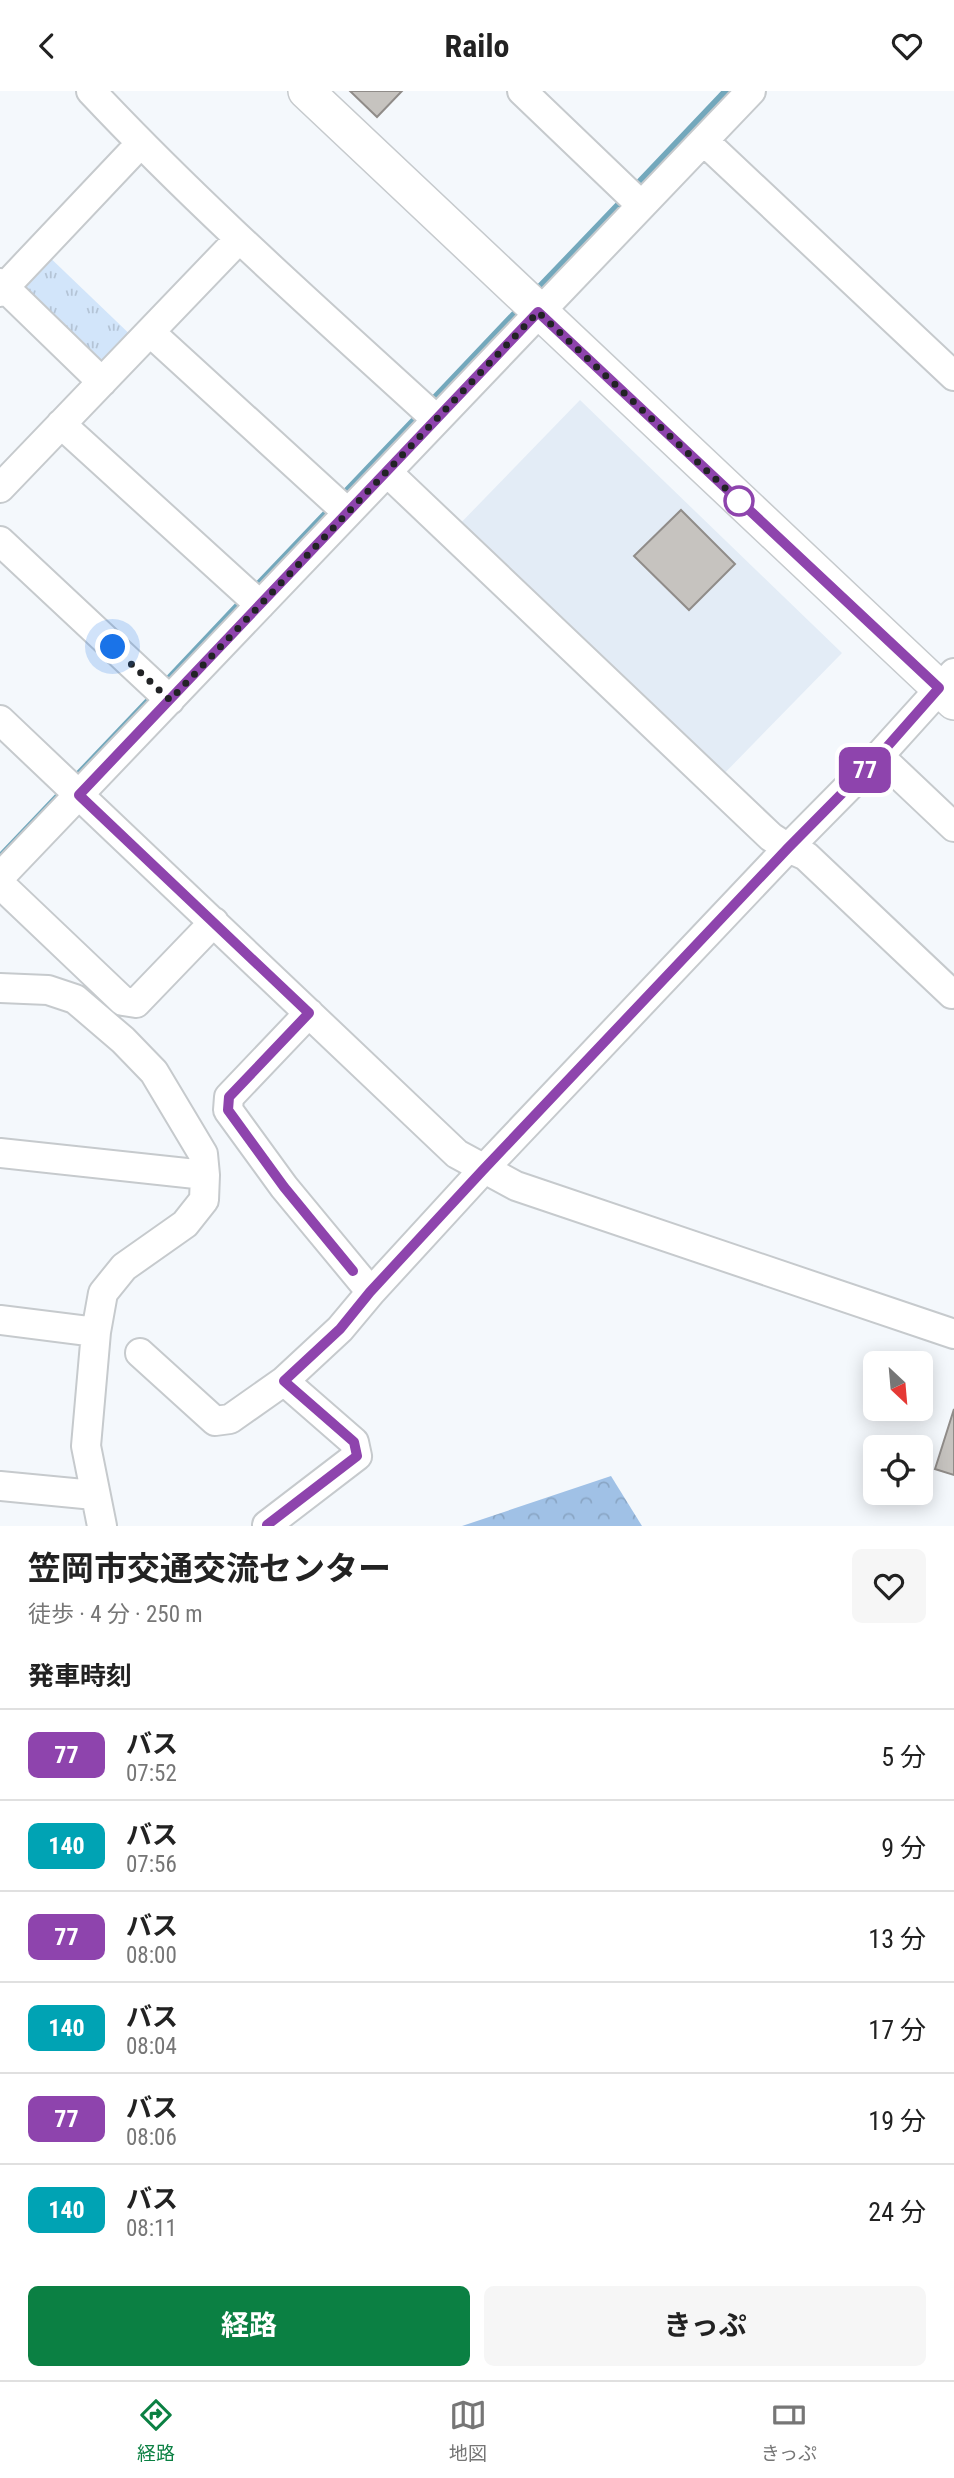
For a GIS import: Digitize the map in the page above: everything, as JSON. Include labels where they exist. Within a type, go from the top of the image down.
[{"type":"street","points":[[91,91],[140,144],[239,239],[436,419]]},
{"type":"street","points":[[140,1353],[215,1422],[230,1419],[284,1381],[340,1329],[370,1292],[483,1170],[788,848],[949,688],[538,312],[306,91]]},
{"type":"street","points":[[0,877],[751,91]]},
{"type":"street","points":[[535,95],[641,205]]},
{"type":"street","points":[[704,141],[954,376]]},
{"type":"street","points":[[102,382],[1,288],[140,144]]},
{"type":"street","points":[[0,488],[239,239]]},
{"type":"street","points":[[150,331],[348,512]]},
{"type":"street","points":[[61,424],[260,605]]},
{"type":"street","points":[[387,472],[771,837],[806,856],[952,994],[954,992]]},
{"type":"street","points":[[0,541],[170,700]]},
{"type":"street","points":[[0,720],[457,1154],[516,1186],[954,1334]]},
{"type":"street","points":[[879,756],[954,827]]},
{"type":"street","points":[[0,884],[123,1001],[136,1003],[214,922]]},
{"type":"street","points":[[0,988],[48,990],[75,999],[123,1040],[154,1072],[203,1154],[204,1201],[185,1224],[124,1267],[103,1293],[96,1332],[86,1446],[102,1526]]},
{"type":"street","points":[[309,1013],[229,1097],[228,1110],[284,1187],[370,1292]]},
{"type":"street","points":[[0,1153],[205,1175]]},
{"type":"street","points":[[0,1320],[96,1332]]},
{"type":"street","points":[[267,1525],[357,1456],[354,1442],[284,1381]]},
{"type":"street","points":[[0,1486],[94,1495]]},
{"type":"shaded area","points":[[580,400],[842,653],[713,785],[452,532]],"holes":[[[681,510],[735,564],[689,609],[635,556]]]},
{"type":"green space","points":[[41,249],[139,343],[102,382],[4,287]]},
{"type":"green space","points":[[611,1476],[642,1526],[462,1526]]},
{"type":"building","points":[[350,91],[402,91],[377,117]]},
{"type":"building","points":[[681,510],[735,564],[689,610],[634,556]]},
{"type":"building","points":[[954,1409],[954,1475],[935,1469]]},
{"type":"waterway","points":[[634,188],[726,91]]},
{"type":"waterway","points":[[535,292],[626,197]]},
{"type":"waterway","points":[[429,404],[522,306]]},
{"type":"waterway","points":[[340,498],[421,413]]},
{"type":"waterway","points":[[253,590],[332,507]]},
{"type":"waterway","points":[[162,686],[245,598]]},
{"type":"waterway","points":[[73,780],[154,695]]},
{"type":"waterway","points":[[0,857],[65,789]]},
{"type":"bus line","name":"77","points":[[267,1525],[357,1456],[354,1442],[284,1381],[340,1329],[370,1292],[483,1170],[788,848],[879,756],[939,688],[538,312],[79,795],[309,1013],[229,1097],[228,1110],[284,1187],[353,1271]]},
{"type":"route","points":[[113,647],[170,700],[538,312],[739,501]]}]
